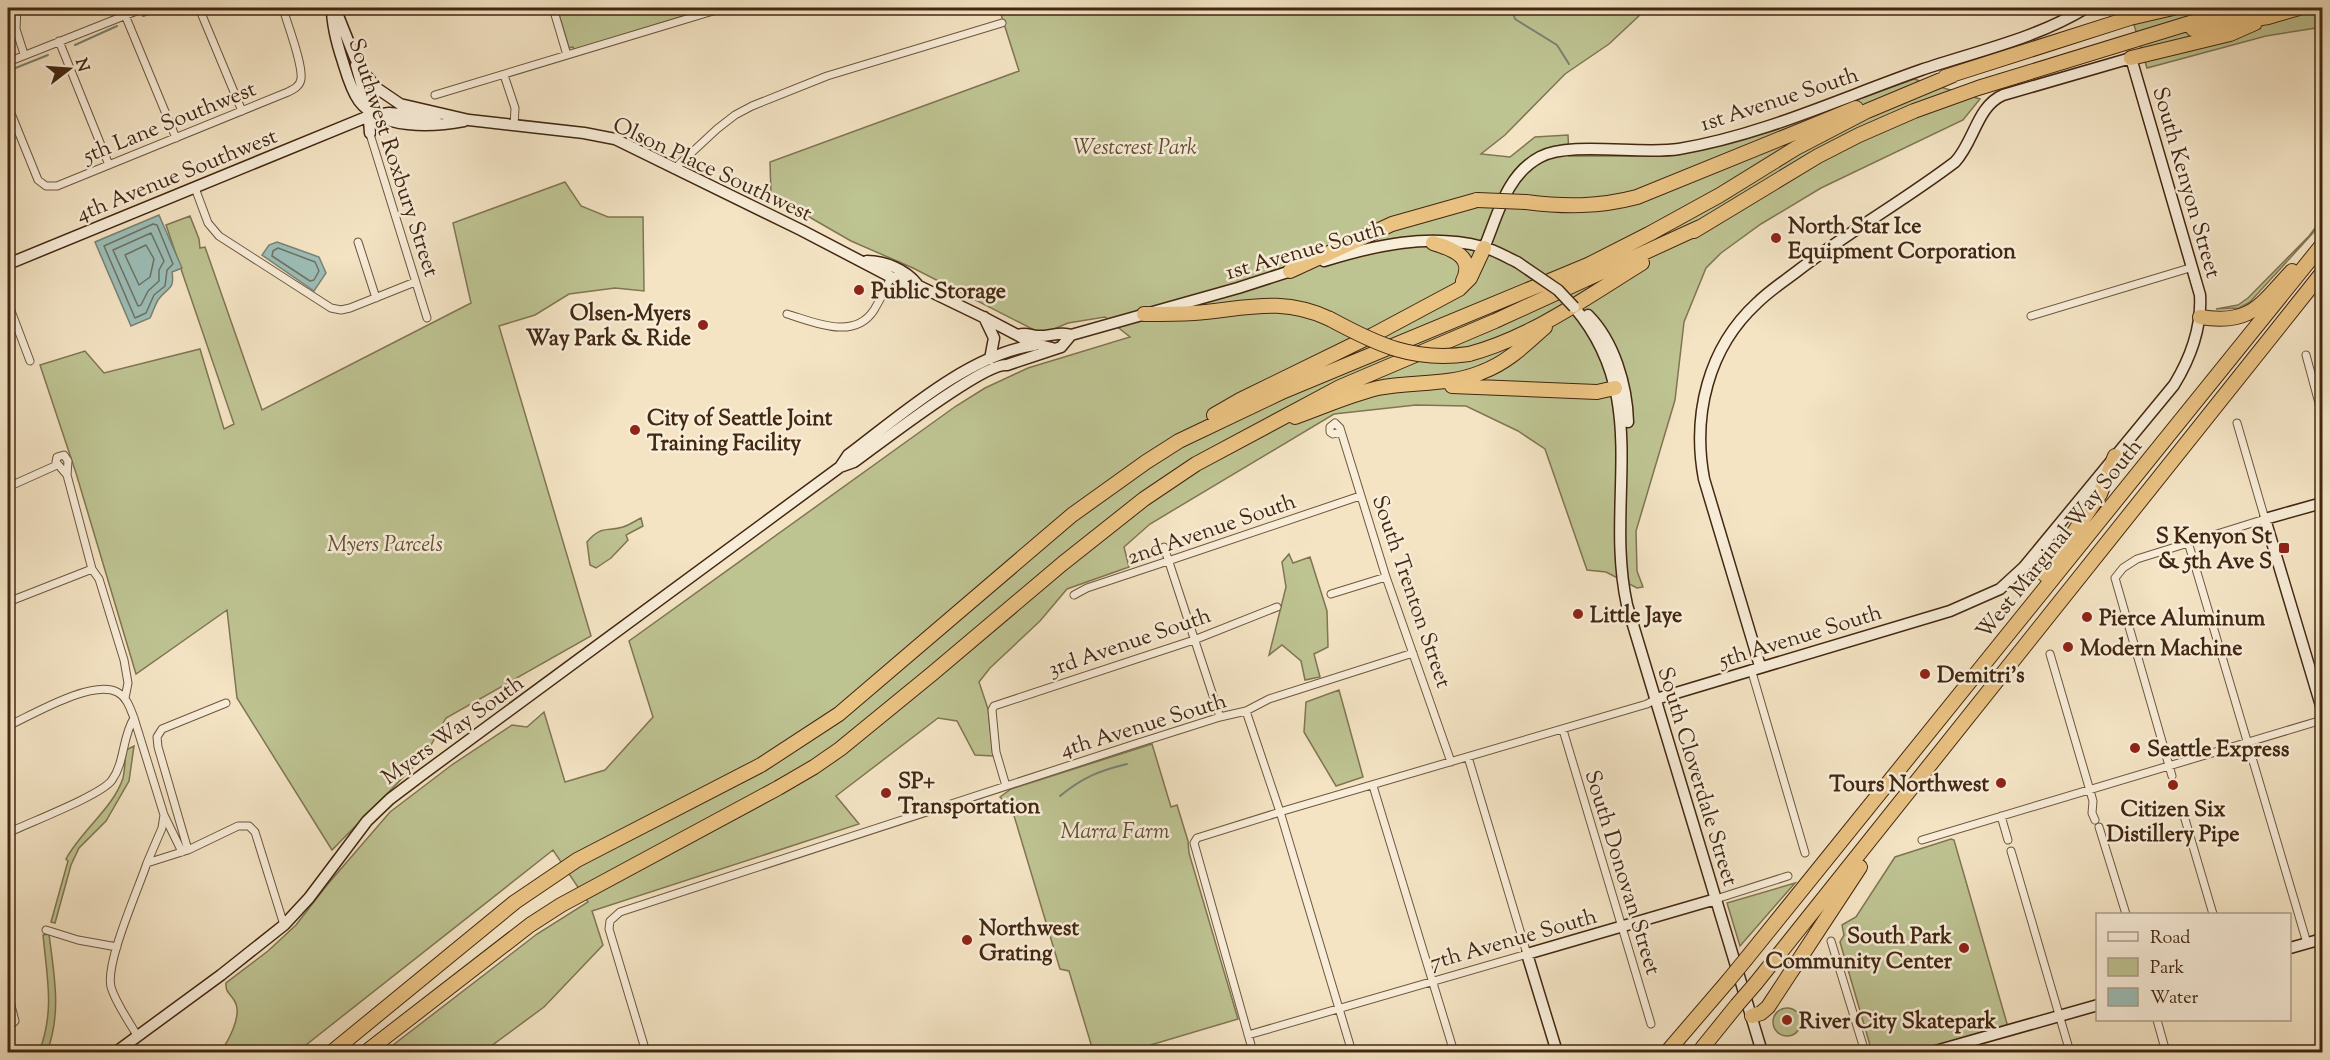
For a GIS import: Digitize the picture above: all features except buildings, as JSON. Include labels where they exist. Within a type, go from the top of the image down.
[{"type":"highway","points":[[2130,18],[2133,14],[2152,8]]},
{"type":"highway","points":[[1290,271],[1392,224],[1458,204],[1477,201],[1526,201],[1571,207],[1590,206],[1637,197],[1831,117],[2130,18],[2173,8]]},
{"type":"highway","points":[[1144,315],[1195,313],[1270,304],[1303,309],[1396,350],[1436,356],[1469,354],[1500,344],[1568,309],[1818,156],[1859,135],[1904,115],[1978,88],[2239,8]]},
{"type":"highway","points":[[2146,37],[2268,17],[2299,8]]},
{"type":"highway","points":[[2131,58],[2237,32],[2268,17]]},
{"type":"highway","points":[[332,1053],[515,902],[546,880],[578,860],[761,765],[839,714],[1072,515],[1179,441],[1284,391],[1588,265],[1720,195],[1796,148],[1867,111],[1953,75]]},
{"type":"highway","points":[[366,1053],[530,925],[561,905],[778,789],[831,755],[933,673],[1062,564],[1144,499],[1196,464],[1340,387],[1495,321],[1700,227]]},
{"type":"highway","points":[[2200,317],[2230,320],[2250,313],[2322,239]]},
{"type":"highway","points":[[1433,243],[1457,253],[1465,261],[1467,272],[1460,289]]},
{"type":"highway","name":"West Marginal Way South","points":[[1667,1053],[1746,959],[2322,245]]},
{"type":"highway","points":[[1179,441],[1192,429],[1240,400],[1334,355],[1460,289],[1470,278],[1484,248]]},
{"type":"highway","name":"West Marginal Way South","points":[[1699,1053],[1902,802],[2322,273]]},
{"type":"highway","points":[[1246,437],[1352,395],[1379,388],[1468,377],[1491,368],[1511,356],[1568,309]]},
{"type":"highway","points":[[1411,384],[1597,392],[1615,388]]},
{"type":"highway","points":[[1970,681],[2082,523],[2100,494],[2115,456]]},
{"type":"highway","points":[[1752,1016],[1768,1007],[1902,802]]},
{"type":"main road","name":"Southwest Roxbury Street","points":[[337,8],[355,58],[378,89]]},
{"type":"main road","name":"Southwest Roxbury Street","points":[[337,8],[332,20],[341,56],[348,78],[367,118]]},
{"type":"main road","name":"1st Avenue South","points":[[1067,335],[1144,315],[1376,246],[1415,241],[1461,243],[1484,248],[1516,176],[1533,161],[1549,153],[1577,150],[1647,152],[1677,149],[1732,137],[1930,67],[2025,37],[2086,8]]},
{"type":"main road","points":[[355,58],[367,118],[389,113],[469,120]]},
{"type":"main road","points":[[1756,668],[1700,460],[1699,434],[1704,392],[1715,363],[1733,332],[1757,303],[1815,258],[1955,162],[1970,141],[1984,110],[1994,99],[2131,58]]},
{"type":"main road","name":"South Kenyon Street","points":[[2131,58],[2193,267],[2200,295],[2200,317]]},
{"type":"main road","name":"Olson Place Southwest","points":[[378,89],[400,104],[469,120],[601,135],[615,140],[863,261],[891,277],[919,286],[983,316],[1026,342],[1045,347],[1061,347]]},
{"type":"main road","name":"Olson Place Southwest","points":[[367,118],[421,126],[437,126],[469,120]]},
{"type":"main road","name":"4th Avenue Southwest","points":[[8,264],[367,118]]},
{"type":"main road","name":"South Cloverdale Street","points":[[1484,248],[1517,262],[1558,290],[1568,309],[1582,316],[1602,351],[1615,388],[1622,427],[1619,554],[1624,590],[1762,1053]]},
{"type":"main road","name":"Olson Place Southwest","points":[[863,261],[878,261],[894,268],[911,277],[919,286]]},
{"type":"main road","name":"South Cloverdale Street","points":[[1568,309],[1589,316],[1600,330],[1620,375],[1628,411],[1626,493],[1620,508]]},
{"type":"main road","points":[[983,316],[994,339],[990,359]]},
{"type":"main road","name":"5th Avenue South","points":[[1656,699],[1950,611],[2000,589],[2024,567],[2165,397],[2179,376],[2194,343],[2200,317]]},
{"type":"main road","name":"Olson Place Southwest","points":[[1026,342],[1025,333],[1039,337],[1055,333],[1067,335]]},
{"type":"main road","points":[[1061,347],[1067,335]]},
{"type":"main road","name":"Myers Way South","points":[[840,467],[848,455],[954,378],[1026,342],[1067,335]]},
{"type":"main road","points":[[1002,364],[1004,360],[1021,352],[1026,342]]},
{"type":"main road","name":"Myers Way South","points":[[116,1053],[284,925],[309,898],[367,821],[390,799],[840,467],[854,462],[950,393],[981,374],[1002,364],[1007,365],[1061,347]]},
{"type":"main road","points":[[2322,503],[2265,519],[2322,709]]},
{"type":"main road","name":"7th Avenue South","points":[[1527,954],[1716,898]]},
{"type":"main road","points":[[2291,947],[2322,939]]},
{"type":"main road","points":[[1527,954],[1557,1053]]},
{"type":"main road","points":[[1932,1053],[1967,1048],[2096,1005]]},
{"type":"street","points":[[17,8],[16,29],[24,54]]},
{"type":"street","points":[[8,62],[144,8]]},
{"type":"street","points":[[199,8],[242,111]]},
{"type":"street","name":"5th Lane Southwest","points":[[8,106],[36,177],[46,186],[57,186],[293,90],[301,79],[300,68],[282,8]]},
{"type":"street","points":[[553,8],[567,55]]},
{"type":"street","points":[[435,95],[723,8]]},
{"type":"street","points":[[125,15],[176,138]]},
{"type":"street","points":[[674,169],[717,129],[735,115],[752,106],[827,76],[1002,23]]},
{"type":"street","points":[[58,41],[108,165]]},
{"type":"street","points":[[504,75],[515,108],[514,126]]},
{"type":"street","name":"Southwest Roxbury Street","points":[[367,118],[427,318]]},
{"type":"street","points":[[195,188],[208,223],[219,236],[324,305],[337,310],[350,308],[415,282]]},
{"type":"street","points":[[358,242],[376,298]]},
{"type":"street","points":[[2031,316],[2193,267]]},
{"type":"street","points":[[787,314],[835,328],[853,326],[867,318],[873,311],[891,277]]},
{"type":"street","points":[[8,303],[30,361]]},
{"type":"street","points":[[2306,355],[2322,414]]},
{"type":"street","points":[[2172,776],[2116,585],[2117,573],[2137,560],[2265,519],[2237,423]]},
{"type":"street","name":"South Trenton Street","points":[[1341,432],[1386,577],[1451,762]]},
{"type":"street","points":[[67,475],[57,465],[57,457],[63,455],[68,461],[67,475],[92,569],[99,579],[124,660],[128,683],[125,698],[134,718],[164,815],[185,851]]},
{"type":"street","points":[[8,487],[57,465]]},
{"type":"street","name":"2nd Avenue South","points":[[1074,595],[1087,588],[1360,496]]},
{"type":"street","points":[[2188,542],[2307,943]]},
{"type":"street","points":[[1164,547],[1220,717]]},
{"type":"street","points":[[8,602],[92,569]]},
{"type":"street","points":[[1331,594],[1386,577]]},
{"type":"street","name":"3rd Avenue South","points":[[1006,786],[996,752],[992,707],[1194,640],[1277,608]]},
{"type":"street","name":"4th Avenue South","points":[[646,1053],[609,929],[610,921],[625,910],[1220,717],[1246,711],[1269,699],[1413,653]]},
{"type":"street","points":[[2050,654],[2097,823],[2125,913]]},
{"type":"street","points":[[1756,668],[1805,853]]},
{"type":"street","points":[[8,726],[87,691],[109,689],[125,698]]},
{"type":"street","name":"5th Avenue South","points":[[1248,1035],[1194,843],[1197,838],[1563,730],[1647,704],[1656,699]]},
{"type":"street","points":[[185,851],[157,737],[162,729],[226,703]]},
{"type":"street","points":[[1246,711],[1280,812],[1352,1053]]},
{"type":"street","points":[[8,833],[106,787],[117,771],[126,736],[134,718]]},
{"type":"street","points":[[1922,840],[2322,720]]},
{"type":"street","name":"South Donovan Street","points":[[1563,730],[1651,1024]]},
{"type":"street","points":[[1468,757],[1527,954]]},
{"type":"street","points":[[1373,786],[1454,1053]]},
{"type":"street","points":[[2182,809],[2212,913]]},
{"type":"street","points":[[138,1036],[112,990],[111,978],[117,947],[162,828],[164,815]]},
{"type":"street","points":[[2001,816],[2008,840]]},
{"type":"street","points":[[147,863],[185,851],[238,826],[249,826],[255,831],[284,925]]},
{"type":"street","points":[[2011,851],[2070,1053]]},
{"type":"street","name":"7th Avenue South","points":[[1716,898],[1788,876]]},
{"type":"street","points":[[46,930],[78,940],[117,947]]},
{"type":"street","points":[[1831,941],[1864,1053]]},
{"type":"street","name":"7th Avenue South","points":[[1248,1035],[1527,954]]},
{"type":"street","points":[[8,994],[15,1021],[8,1028]]},
{"type":"street","points":[[2157,1021],[2166,1053]]},
{"type":"street","points":[[1248,1035],[1253,1053]]},
{"type":"green space","points":[[557,8],[709,8],[574,50],[573,47],[569,48]]},
{"type":"green space","name":"Westcrest Park","points":[[999,8],[1644,8],[1642,13],[1609,44],[1565,74],[1505,135],[1481,154],[1510,157],[1535,137],[1568,135],[1569,156],[1649,156],[1768,132],[1914,79],[1980,99],[1963,120],[1821,188],[1761,224],[1721,253],[1706,268],[1684,322],[1675,400],[1636,531],[1637,571],[1643,587],[1637,588],[1606,572],[1587,570],[1545,449],[1518,431],[1466,406],[1416,405],[1334,414],[1150,524],[1124,547],[1129,567],[1067,589],[1040,621],[990,668],[979,682],[988,709],[993,756],[975,755],[957,721],[938,718],[836,796],[859,824],[592,911],[603,945],[544,1007],[483,1052],[384,1052],[537,934],[588,902],[553,850],[297,1052],[220,1052],[230,1036],[237,1016],[235,1001],[227,990],[226,983],[268,951],[296,925],[390,812],[453,764],[512,725],[527,727],[544,712],[565,782],[605,770],[653,717],[629,641],[956,406],[985,388],[1028,368],[1130,337],[1105,317],[1068,323],[1042,334],[913,268],[851,241],[771,195],[770,162],[1019,71]]},
{"type":"green space","points":[[2129,8],[2322,8],[2322,27],[2266,36],[2147,68]]},
{"type":"green space","name":"Myers Parcels","points":[[565,182],[581,206],[608,217],[643,217],[644,291],[615,288],[569,294],[535,315],[499,326],[591,636],[446,718],[426,754],[332,850],[237,698],[227,610],[136,674],[76,473],[40,365],[85,351],[104,373],[200,349],[224,429],[234,424],[166,225],[190,216],[200,248],[205,247],[262,410],[471,303],[453,223]]},
{"type":"green space","points":[[2322,219],[2322,223],[2250,302],[2239,308],[2216,309],[2238,305],[2248,298],[2309,236]]},
{"type":"green space","points":[[641,518],[643,526],[626,535],[628,540],[611,558],[596,568],[590,565],[587,542],[596,533],[623,527]]},
{"type":"green space","points":[[1289,554],[1293,563],[1310,557],[1327,611],[1328,647],[1314,654],[1320,677],[1305,680],[1301,661],[1282,645],[1269,655],[1286,587],[1282,562]]},
{"type":"green space","points":[[1339,690],[1363,777],[1336,786],[1304,732],[1306,702]]},
{"type":"green space","name":"Marra Farm","points":[[1152,744],[1171,807],[1177,805],[1238,1019],[1127,1052],[1091,1052],[1091,1044],[1069,971],[1060,969],[1012,809],[1000,797],[1011,789]]},
{"type":"green space","points":[[134,746],[129,781],[106,821],[79,848],[71,865],[55,923],[51,922],[68,861],[66,859],[119,789],[125,768],[126,750]]},
{"type":"green space","points":[[1954,840],[2008,1027],[1918,1052],[1872,1052],[1840,942],[1844,935],[1842,925],[1856,917],[1895,857]]},
{"type":"green space","points":[[1795,883],[1740,946],[1727,903]]},
{"type":"green space","points":[[49,934],[56,1008],[52,1037],[47,1052],[39,1052],[47,1023],[48,1008],[48,980],[43,935]]},
{"type":"green space","name":"River City Skatepark","points":[[1787,1008],[1797,1012],[1801,1022],[1797,1032],[1787,1036],[1777,1032],[1773,1022],[1777,1012]]},
{"type":"water","points":[[159,215],[182,268],[172,272],[171,286],[158,300],[150,318],[131,326],[95,242]]},
{"type":"water","points":[[277,242],[319,257],[326,273],[314,291],[262,255],[269,245]]},
{"type":"waterway","points":[[143,16],[168,8]]},
{"type":"waterway","points":[[1511,8],[1515,19],[1557,45],[1569,64]]},
{"type":"waterway","points":[[75,45],[117,26]]},
{"type":"waterway","points":[[8,71],[48,55]]},
{"type":"waterway","points":[[1060,796],[1091,776],[1127,764]]},
{"type":"place","name":"North Star Ice Equipment Corporation","points":[[1776,238]]},
{"type":"place","name":"Public Storage","points":[[859,290]]},
{"type":"place","name":"Olsen-Myers Way Park & Ride","points":[[703,325]]},
{"type":"place","name":"City of Seattle Joint Training Facility","points":[[635,430]]},
{"type":"place","name":"S Kenyon St & 5th Ave S","points":[[2284,548]]},
{"type":"place","name":"Little Jaye","points":[[1578,614]]},
{"type":"place","name":"Pierce Aluminum","points":[[2087,617]]},
{"type":"place","name":"Modern Machine","points":[[2068,647]]},
{"type":"place","name":"Demitri's","points":[[1925,674]]},
{"type":"place","name":"Seattle Express","points":[[2135,748]]},
{"type":"place","name":"Tours Northwest","points":[[2001,783]]},
{"type":"place","name":"Citizen Six Distillery Pipe","points":[[2173,785]]},
{"type":"place","name":"SP+ Transportation","points":[[886,793]]},
{"type":"place","name":"Northwest Grating","points":[[967,940]]},
{"type":"place","name":"South Park Community Center","points":[[1964,948]]},
{"type":"place","name":"River City Skatepark","points":[[1787,1020]]}]
